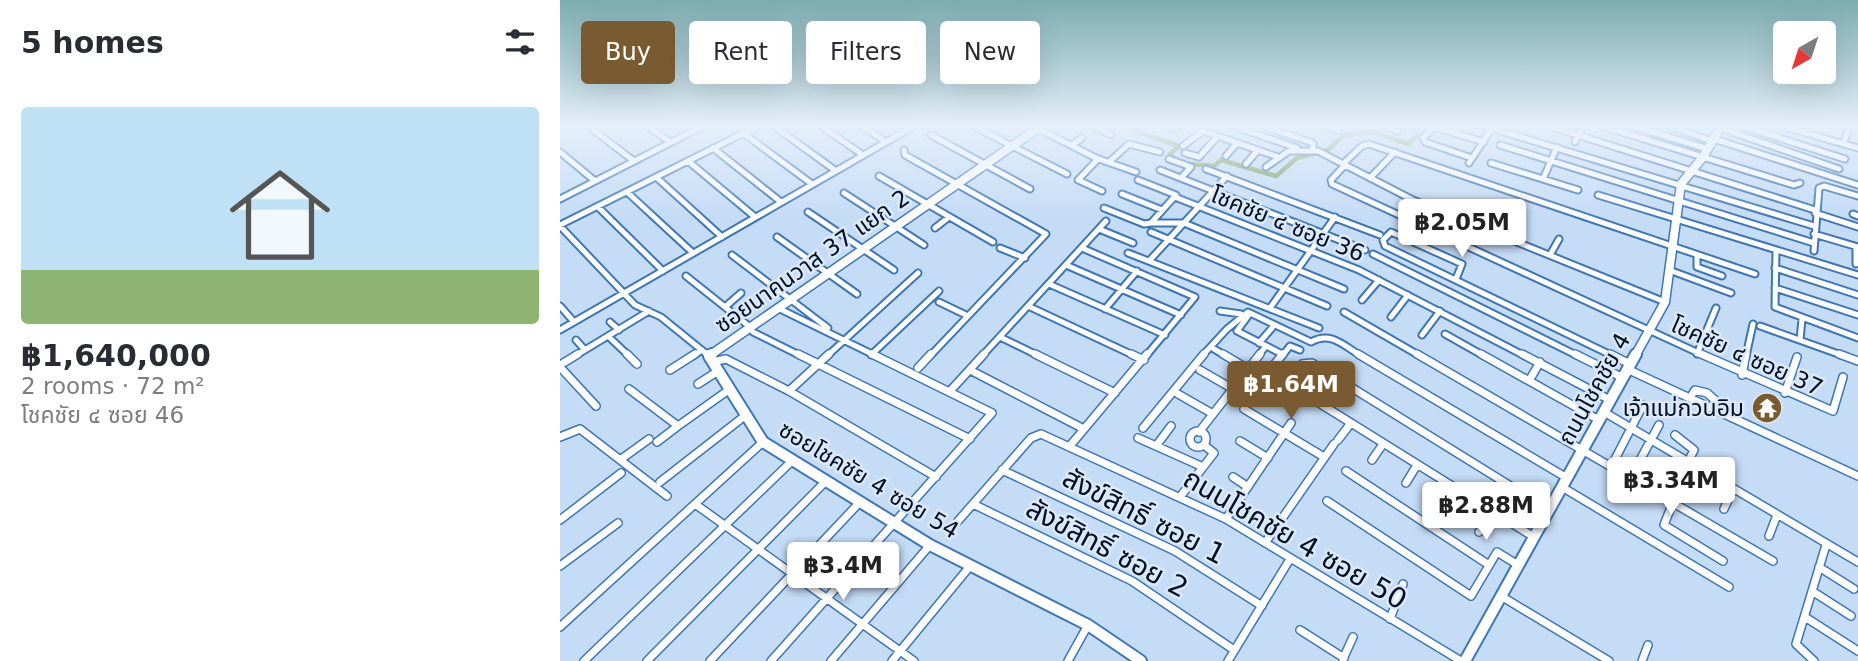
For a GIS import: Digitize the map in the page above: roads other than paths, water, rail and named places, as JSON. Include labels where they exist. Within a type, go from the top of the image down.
[{"type":"street","points":[[566,157],[595,181]]},
{"type":"street","points":[[629,157],[634,161]]},
{"type":"street","points":[[560,199],[642,157]]},
{"type":"street","points":[[560,226],[696,157]]},
{"type":"street","points":[[724,157],[781,202]]},
{"type":"street","points":[[775,157],[812,184]]},
{"type":"street","points":[[816,157],[836,171]]},
{"type":"street","points":[[560,330],[860,157]]},
{"type":"street","points":[[908,157],[1049,236],[918,368]]},
{"type":"street","points":[[972,157],[1030,189]]},
{"type":"street","name":"ซอยนาคนวาส 37 แยก 2","points":[[710,360],[827,273],[995,157]]},
{"type":"street","points":[[1034,157],[1067,174]]},
{"type":"street","points":[[1093,157],[1136,172]]},
{"type":"street","points":[[1109,162],[1115,157]]},
{"type":"street","points":[[1246,164],[1252,157]]},
{"type":"street","points":[[1266,167],[1278,157]]},
{"type":"street","points":[[1330,157],[1413,200],[1665,302]]},
{"type":"street","points":[[1344,164],[1352,157]]},
{"type":"street","points":[[1370,178],[1390,157]]},
{"type":"street","points":[[1408,157],[1755,274]]},
{"type":"street","points":[[1422,162],[1424,157]]},
{"type":"street","points":[[1538,157],[1814,243]]},
{"type":"street","points":[[1543,179],[1553,157]]},
{"type":"street","points":[[1590,157],[1814,226]]},
{"type":"street","points":[[1646,157],[1858,227]]},
{"type":"street","name":"ถนนโชคชัย 4","points":[[1465,660],[1665,302],[1682,184],[1701,157]]},
{"type":"street","points":[[1721,157],[1732,166],[1794,185],[1800,183]]},
{"type":"street","points":[[1767,157],[1858,185]]},
{"type":"street","points":[[1805,157],[1839,169]]},
{"type":"street","points":[[1839,157],[1846,159]]},
{"type":"street","points":[[1097,159],[1078,180],[1102,191]]},
{"type":"street","points":[[1169,159],[1191,167],[1181,178]]},
{"type":"street","points":[[1777,168],[1779,159]]},
{"type":"street","points":[[688,161],[755,217]]},
{"type":"street","points":[[1491,163],[1578,190]]},
{"type":"street","name":"โชคชัย ๔ ซอย 37","points":[[1344,164],[1331,180],[1332,184],[1785,393],[1833,411],[1843,377]]},
{"type":"street","points":[[1727,183],[1732,166]]},
{"type":"street","points":[[1800,174],[1802,166]]},
{"type":"street","points":[[1206,169],[1380,235]]},
{"type":"street","points":[[1160,170],[1365,250]]},
{"type":"street","points":[[1351,180],[1359,173]]},
{"type":"street","points":[[878,176],[993,242]]},
{"type":"street","points":[[1149,261],[1227,176]]},
{"type":"street","points":[[1761,193],[1765,176]]},
{"type":"street","points":[[656,177],[722,237]]},
{"type":"street","name":"โชคชัย ๔ ซอย 36","points":[[1138,180],[1379,280],[1610,400]]},
{"type":"street","points":[[1814,251],[1815,212],[1821,186],[1858,196]]},
{"type":"street","points":[[627,192],[693,253]]},
{"type":"street","points":[[844,193],[924,245]]},
{"type":"street","points":[[1122,194],[1162,210]]},
{"type":"street","points":[[1598,195],[1858,275]]},
{"type":"street","points":[[1151,223],[1175,197]]},
{"type":"street","points":[[598,206],[663,271]]},
{"type":"street","points":[[1104,208],[1144,224],[1184,223],[1344,289]]},
{"type":"street","points":[[808,212],[894,270]]},
{"type":"street","points":[[1270,308],[1335,217]]},
{"type":"street","points":[[935,228],[949,218]]},
{"type":"street","points":[[951,390],[1106,222]]},
{"type":"street","name":"ซอยโชคชัย 4 ซอย 54","points":[[560,226],[635,305],[661,317],[710,360],[763,442],[930,545],[1088,625],[1141,661]]},
{"type":"street","points":[[1099,229],[1133,243]]},
{"type":"street","points":[[1151,232],[1327,306]]},
{"type":"street","points":[[1456,279],[1462,264],[1391,232],[1383,240],[1385,246],[1456,279],[1627,370]]},
{"type":"street","points":[[1814,234],[1857,247],[1856,264]]},
{"type":"street","points":[[777,237],[857,295]]},
{"type":"street","points":[[1550,256],[1559,240]]},
{"type":"street","points":[[1000,248],[1025,258]]},
{"type":"street","points":[[1069,447],[1195,296],[1082,248]]},
{"type":"street","points":[[1776,250],[1775,307],[1858,338]]},
{"type":"street","points":[[1128,253],[1319,328]]},
{"type":"street","points":[[1373,254],[1858,476]]},
{"type":"street","points":[[1697,255],[1697,267],[1722,276]]},
{"type":"street","points":[[732,256],[828,328]]},
{"type":"street","points":[[1066,265],[1181,315]]},
{"type":"street","points":[[1775,268],[1858,295]]},
{"type":"street","points":[[1669,270],[1731,293]]},
{"type":"street","points":[[1105,309],[1137,271]]},
{"type":"street","points":[[789,391],[918,273]]},
{"type":"street","points":[[686,276],[751,330],[970,439]]},
{"type":"street","points":[[1362,300],[1379,280]]},
{"type":"street","points":[[1049,284],[1165,335]]},
{"type":"street","points":[[1775,288],[1858,315]]},
{"type":"street","points":[[871,355],[939,291]]},
{"type":"street","points":[[725,307],[741,293]]},
{"type":"street","points":[[1391,317],[1408,295]]},
{"type":"street","points":[[939,302],[968,316]]},
{"type":"street","points":[[560,306],[574,322]]},
{"type":"street","points":[[1028,306],[1144,360]]},
{"type":"street","points":[[1697,354],[1716,308]]},
{"type":"street","points":[[771,661],[991,414],[988,410],[782,310]]},
{"type":"street","points":[[596,406],[561,370],[585,350],[649,311]]},
{"type":"street","points":[[1220,311],[1244,314],[1311,342],[1322,336],[1329,337],[1730,587]]},
{"type":"street","points":[[1422,335],[1440,311]]},
{"type":"street","points":[[1344,312],[1612,465],[1773,561]]},
{"type":"street","points":[[1244,314],[1237,331],[1282,354]]},
{"type":"street","points":[[1143,428],[1244,314]]},
{"type":"street","points":[[1800,340],[1802,319]]},
{"type":"street","points":[[610,322],[619,330]]},
{"type":"street","points":[[1742,374],[1757,325],[1858,361]]},
{"type":"street","points":[[1204,445],[1196,447],[1190,442],[1191,435],[1199,432],[1233,389],[1272,328]]},
{"type":"street","points":[[1445,334],[1529,381],[1651,440],[1858,562]]},
{"type":"street","points":[[608,336],[637,364]]},
{"type":"street","points":[[1000,337],[1115,393]]},
{"type":"street","points":[[576,341],[585,350]]},
{"type":"street","points":[[1273,366],[1290,346],[1300,350]]},
{"type":"street","points":[[1214,349],[1248,369]]},
{"type":"street","points":[[1785,393],[1797,357]]},
{"type":"street","points":[[670,370],[710,360],[726,359],[789,391],[936,477]]},
{"type":"street","points":[[698,384],[710,360]]},
{"type":"street","points":[[1529,381],[1539,362]]},
{"type":"street","points":[[1534,537],[1292,384],[1302,364],[1312,363],[1549,510]]},
{"type":"street","points":[[970,370],[1084,429]]},
{"type":"street","points":[[1200,370],[1233,389]]},
{"type":"street","points":[[629,389],[678,426]]},
{"type":"street","points":[[620,460],[678,426],[730,389]]},
{"type":"street","points":[[1178,394],[1213,414]]},
{"type":"street","points":[[1612,465],[1643,405]]},
{"type":"street","points":[[1244,409],[1324,457]]},
{"type":"street","points":[[660,482],[746,415]]},
{"type":"street","points":[[1265,543],[1324,457],[1351,423]]},
{"type":"street","points":[[1226,519],[1291,424]]},
{"type":"street","points":[[1639,462],[1659,425]]},
{"type":"street","points":[[1156,446],[1171,426]]},
{"type":"street","points":[[560,437],[580,429],[667,496]]},
{"type":"street","points":[[1199,432],[1207,437],[1204,445]]},
{"type":"street","name":"ถนนโชคชัย 4 ซอย 50","points":[[973,504],[1035,434],[1226,519],[1390,619],[1465,660]]},
{"type":"street","points":[[1675,435],[1693,447],[1677,484]]},
{"type":"street","points":[[1138,438],[1203,467]]},
{"type":"street","points":[[1240,441],[1268,458]]},
{"type":"street","points":[[560,628],[763,442]]},
{"type":"street","points":[[1371,460],[1383,444]]},
{"type":"street","points":[[1180,497],[1214,453],[1204,445]]},
{"type":"street","points":[[584,661],[793,460]]},
{"type":"street","points":[[1406,483],[1417,465]]},
{"type":"street","name":"สังข์สิทธิ์ ซอย 1","points":[[1002,470],[1169,548],[1262,606]]},
{"type":"street","points":[[1346,471],[1489,565]]},
{"type":"street","points":[[560,520],[621,473]]},
{"type":"street","points":[[1233,477],[1248,487]]},
{"type":"street","points":[[647,661],[826,481]]},
{"type":"street","points":[[1441,507],[1453,487]]},
{"type":"street","points":[[1724,509],[1733,489]]},
{"type":"street","points":[[1327,501],[1469,595],[1473,595],[1499,552],[1518,565]]},
{"type":"street","points":[[710,661],[860,502]]},
{"type":"street","points":[[1673,502],[1664,525],[1723,561]]},
{"type":"street","points":[[695,504],[914,661]]},
{"type":"street","points":[[958,521],[973,504]]},
{"type":"street","name":"สังข์สิทธิ์ ซอย 2","points":[[973,504],[1132,581],[1234,650]]},
{"type":"street","points":[[1479,532],[1492,511]]},
{"type":"street","points":[[1769,536],[1777,515]]},
{"type":"street","points":[[560,566],[618,523]]},
{"type":"street","points":[[831,661],[930,545]]},
{"type":"street","points":[[1814,661],[1797,648],[1826,545]]},
{"type":"street","points":[[1228,661],[1290,559]]},
{"type":"street","points":[[892,661],[971,565]]},
{"type":"street","points":[[1819,568],[1854,589]]},
{"type":"street","points":[[1390,619],[1403,584]]},
{"type":"street","points":[[1812,591],[1851,616]]},
{"type":"street","points":[[1501,596],[1609,661]]},
{"type":"street","points":[[1805,617],[1858,651]]},
{"type":"street","points":[[1068,661],[1088,625]]},
{"type":"street","points":[[1300,630],[1343,660],[1353,637]]},
{"type":"street","points":[[1642,661],[1647,645]]},
{"type":"waterway","points":[[1189,164],[1214,166],[1221,160],[1276,176],[1301,157]]},
{"type":"place","name":"เจ้าแม่กวนอิม","points":[[1767,408]]}]
